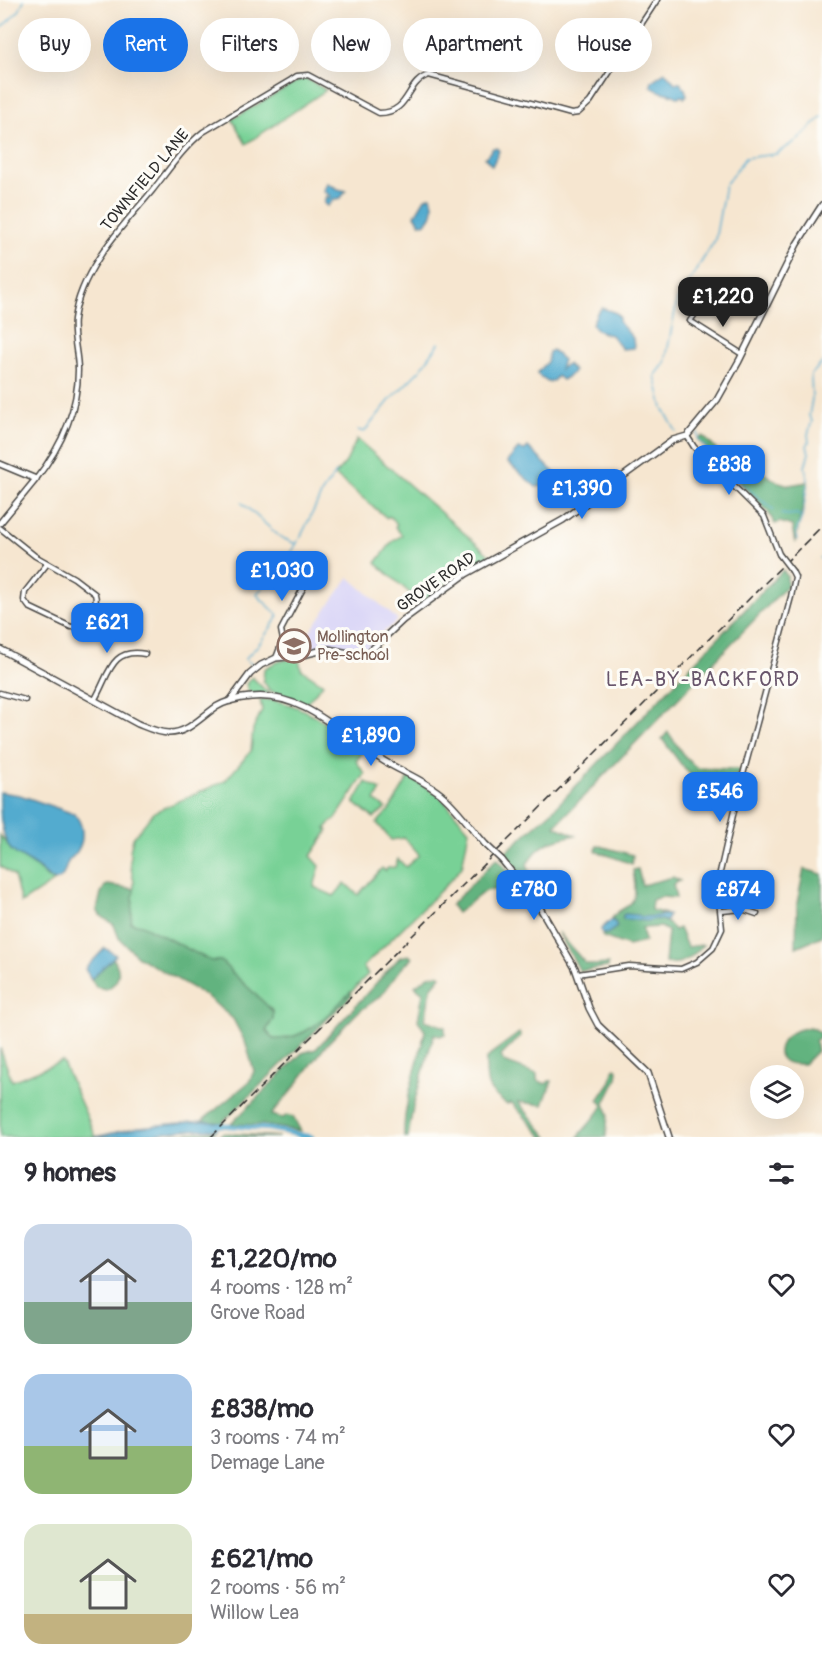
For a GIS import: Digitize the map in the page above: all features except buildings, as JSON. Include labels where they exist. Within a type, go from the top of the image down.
[{"type":"street","name":"TOWNFIELD LANE","points":[[0,523],[36,479],[57,448],[69,424],[76,399],[78,368],[74,320],[83,287],[131,214],[190,143],[203,132],[297,76],[308,75],[378,113],[389,113],[395,110],[415,85],[424,76],[429,75],[571,114],[578,113],[590,102],[657,0]]},
{"type":"street","name":"GROVE ROAD","points":[[230,701],[261,665],[276,658],[328,649],[359,655],[368,653],[403,620],[466,573],[563,520],[673,440],[687,436],[717,400],[797,244],[822,205]]},
{"type":"street","points":[[695,314],[690,321],[742,354]]},
{"type":"street","points":[[578,974],[629,966],[676,970],[697,962],[713,948],[722,929],[722,911],[718,891],[720,872],[738,793],[791,597],[795,577],[779,554],[764,516],[694,447],[687,436]]},
{"type":"street","points":[[0,464],[36,479]]},
{"type":"street","points":[[0,528],[21,546],[47,564],[74,578],[95,594],[97,602],[80,626],[71,627],[29,607],[26,603],[25,592],[47,564]]},
{"type":"street","points":[[276,658],[283,639],[281,630],[318,558]]},
{"type":"street","points":[[1,651],[95,699],[138,724],[158,732],[182,731],[230,701],[272,696],[327,720],[384,761],[442,794],[485,844],[502,860],[540,908],[578,974],[589,1008],[598,1025],[648,1073],[669,1137]]},
{"type":"street","points":[[95,699],[120,656],[135,652],[145,654]]},
{"type":"street","points":[[242,686],[250,697]]},
{"type":"street","points":[[0,693],[25,700]]},
{"type":"street","points":[[722,911],[742,909],[757,914]]},
{"type":"shaded area","points":[[349,577],[398,620],[374,640],[365,651],[356,653],[328,645],[306,652],[281,654],[289,635],[309,633]]},
{"type":"green space","points":[[301,79],[307,79],[326,90],[246,144],[232,119]]},
{"type":"green space","points":[[703,436],[717,450],[732,454],[776,481],[789,485],[808,482],[795,543],[792,526],[780,522],[775,524],[768,512],[698,440]]},
{"type":"green space","points":[[357,439],[490,557],[451,579],[421,603],[376,563],[392,542],[402,535],[395,527],[397,524],[335,475],[346,462]]},
{"type":"green space","points":[[783,570],[787,576],[787,586],[555,826],[575,835],[547,843],[532,857],[527,864],[541,905],[501,856],[552,811]]},
{"type":"green space","points":[[289,659],[299,659],[301,669],[323,684],[304,706],[269,690],[263,680],[264,669],[268,666]]},
{"type":"green space","points":[[252,677],[269,694],[253,694],[248,691],[246,684]]},
{"type":"green space","points":[[260,699],[289,704],[316,716],[363,752],[356,761],[365,774],[335,820],[326,828],[328,831],[311,856],[320,866],[314,887],[334,896],[345,883],[358,895],[382,868],[385,871],[395,867],[398,859],[406,867],[419,855],[404,838],[391,840],[377,823],[390,809],[409,777],[439,795],[469,830],[462,867],[363,967],[368,974],[338,1007],[301,1033],[288,1038],[273,1039],[266,1030],[273,1019],[273,1012],[221,961],[211,961],[131,923],[134,882],[130,851],[133,838],[154,812],[225,781],[251,751],[253,729],[262,710]]},
{"type":"green space","points":[[668,732],[684,756],[697,768],[739,769],[738,776],[694,779],[662,739]]},
{"type":"green space","points":[[366,782],[381,790],[375,801],[386,808],[374,818],[354,803]]},
{"type":"green space","points":[[0,835],[11,850],[55,881],[21,903],[14,876],[0,866]]},
{"type":"green space","points":[[597,845],[633,855],[632,864],[596,851]]},
{"type":"green space","points":[[497,858],[531,899],[539,915],[535,915],[523,900],[518,900],[502,889],[485,891],[457,913],[451,905]]},
{"type":"green space","points":[[638,869],[642,885],[673,877],[680,881],[673,884],[676,898],[660,897],[652,900],[651,910],[666,914],[659,914],[658,917],[623,919],[658,920],[667,923],[674,930],[679,928],[687,947],[703,945],[687,960],[671,964],[665,963],[668,931],[661,927],[642,928],[645,942],[628,946],[603,937],[602,934],[607,934],[617,927],[611,920],[614,915],[633,900],[635,890],[633,870]]},
{"type":"green space","points":[[804,869],[822,874],[822,936],[796,947],[797,903]]},
{"type":"green space","points":[[108,885],[134,889],[131,923],[142,925],[211,961],[221,961],[273,1012],[273,1019],[266,1031],[273,1039],[296,1036],[306,1031],[325,1017],[350,992],[352,995],[222,1123],[202,1121],[249,1082],[254,1071],[246,1044],[233,1019],[205,995],[138,957],[119,938],[114,925],[97,910],[101,893]]},
{"type":"green space","points":[[558,932],[585,963],[608,964],[608,967],[580,971]]},
{"type":"green space","points":[[409,955],[412,958],[381,996],[357,1013],[327,1044],[271,1115],[283,1118],[287,1115],[293,1117],[301,1131],[263,1125],[231,1124],[302,1053],[316,1049],[400,957]]},
{"type":"green space","points":[[113,958],[118,967],[117,980],[106,989],[96,987],[91,979]]},
{"type":"green space","points":[[438,974],[441,976],[431,988],[425,1020],[445,1027],[445,1034],[440,1036],[434,1034],[413,1107],[408,1137],[404,1137],[408,1097],[425,1031],[418,1020],[423,993],[415,986],[429,976]]},
{"type":"green space","points":[[809,1027],[822,1035],[815,1041],[817,1051],[804,1064],[791,1064],[784,1061],[779,1050],[785,1039],[793,1032]]},
{"type":"green space","points":[[519,1033],[521,1036],[501,1056],[504,1062],[537,1074],[537,1080],[546,1084],[552,1081],[543,1105],[518,1102],[548,1137],[543,1137],[512,1103],[506,1104],[488,1086],[486,1060]]},
{"type":"green space","points":[[0,1048],[12,1081],[62,1061],[96,1137],[0,1137]]},
{"type":"green space","points":[[615,1068],[618,1070],[617,1079],[605,1103],[608,1114],[606,1137],[578,1137],[603,1105],[598,1100],[611,1081]]},
{"type":"green space","points":[[216,1131],[209,1137],[141,1137]]},
{"type":"green space","points":[[222,1133],[279,1137],[218,1137]]},
{"type":"water","points":[[665,72],[675,83],[680,83],[685,89],[687,95],[684,98],[651,86],[652,81]]},
{"type":"water","points":[[493,148],[499,151],[492,166],[485,158]]},
{"type":"water","points":[[327,183],[346,191],[340,199],[334,199],[328,206],[324,203],[326,196],[330,198],[331,196],[323,191]]},
{"type":"water","points":[[431,196],[433,208],[431,215],[424,224],[420,223],[415,215],[425,198]]},
{"type":"water","points":[[602,308],[616,313],[619,322],[633,338],[634,348],[622,349],[611,335],[600,332],[592,324]]},
{"type":"water","points":[[552,350],[563,360],[560,369],[567,364],[574,371],[562,380],[557,376],[549,382],[537,373],[547,362],[549,352]]},
{"type":"water","points":[[528,447],[559,477],[558,488],[536,487],[507,462],[518,449],[525,450]]},
{"type":"water","points":[[0,792],[20,795],[77,817],[82,831],[82,841],[58,880],[55,881],[49,877],[12,851],[8,845],[2,824]]},
{"type":"water","points":[[625,914],[642,917],[669,915],[666,921],[656,919],[647,921],[623,919]]},
{"type":"water","points":[[611,920],[617,927],[607,934],[602,933],[601,929]]},
{"type":"water","points":[[105,948],[116,955],[91,979],[85,969]]},
{"type":"water","points":[[202,1121],[222,1123],[217,1129],[183,1130],[129,1137],[95,1137],[139,1127]]},
{"type":"waterway","points":[[0,29],[19,11],[24,0]]},
{"type":"waterway","points":[[676,431],[663,408],[655,376],[665,363],[677,301],[715,240],[725,185],[745,158],[776,154],[799,139],[822,117]]},
{"type":"waterway","points":[[358,430],[364,432],[390,400],[421,369],[439,343]]},
{"type":"waterway","points":[[797,540],[796,533],[803,514],[808,480],[805,467],[809,453],[808,434],[812,421],[809,416],[812,399],[811,375],[822,363]]},
{"type":"waterway","points":[[698,433],[698,440],[774,510]]},
{"type":"waterway","points":[[300,538],[324,489],[336,473]]},
{"type":"waterway","points":[[242,503],[280,537],[296,544]]},
{"type":"waterway","points":[[781,514],[800,516]]},
{"type":"waterway","points":[[272,579],[298,541]]},
{"type":"waterway","points":[[253,665],[245,659],[278,617],[257,593],[268,583]]},
{"type":"waterway","points":[[214,1125],[269,1129],[312,1137]]},
{"type":"railway","points":[[211,1137],[822,526]]},
{"type":"place","name":"Mollington Pre-school","points":[[294,646]]},
{"type":"district","name":"LEA-BY-BACKFORD","points":[[703,679]]}]
